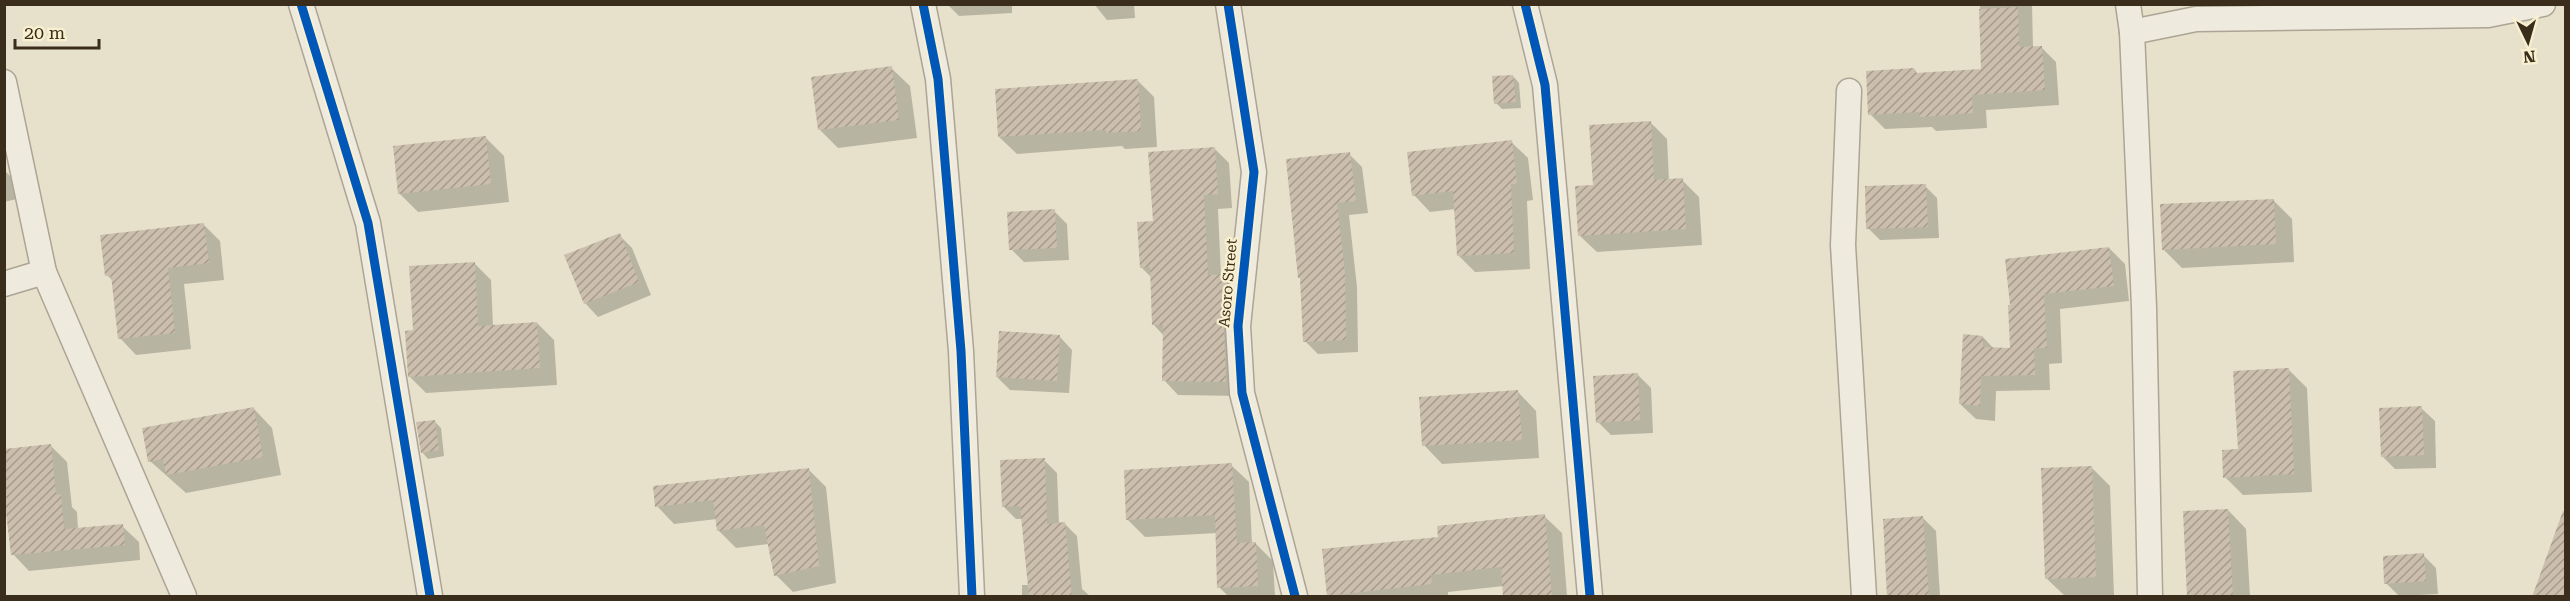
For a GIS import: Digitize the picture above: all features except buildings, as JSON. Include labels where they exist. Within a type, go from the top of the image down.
[{"type":"street","points":[[301,4],[368,223],[430,597]]},
{"type":"street","points":[[922,4],[938,79],[960,339],[972,597]]},
{"type":"street","name":"Asoro Street","points":[[1228,4],[1254,172],[1238,326],[1242,393],[1295,597]]},
{"type":"street","points":[[1525,4],[1545,85],[1590,597]]},
{"type":"street","points":[[2128,4],[2132,32],[2144,307],[2150,597]]},
{"type":"street","points":[[2132,32],[2196,19],[2488,15],[2543,4]]},
{"type":"street","points":[[4,82],[44,272],[184,597]]},
{"type":"street","points":[[1849,91],[1843,245],[1864,597]]},
{"type":"street","points":[[4,284],[44,272]]},
{"type":"cycle path","points":[[301,4],[368,223],[430,596]]},
{"type":"cycle path","points":[[923,4],[938,79],[961,351],[972,596]]},
{"type":"cycle path","points":[[1228,4],[1254,172],[1238,326],[1242,393],[1295,596]]},
{"type":"cycle path","points":[[1525,4],[1545,85],[1590,596]]}]
